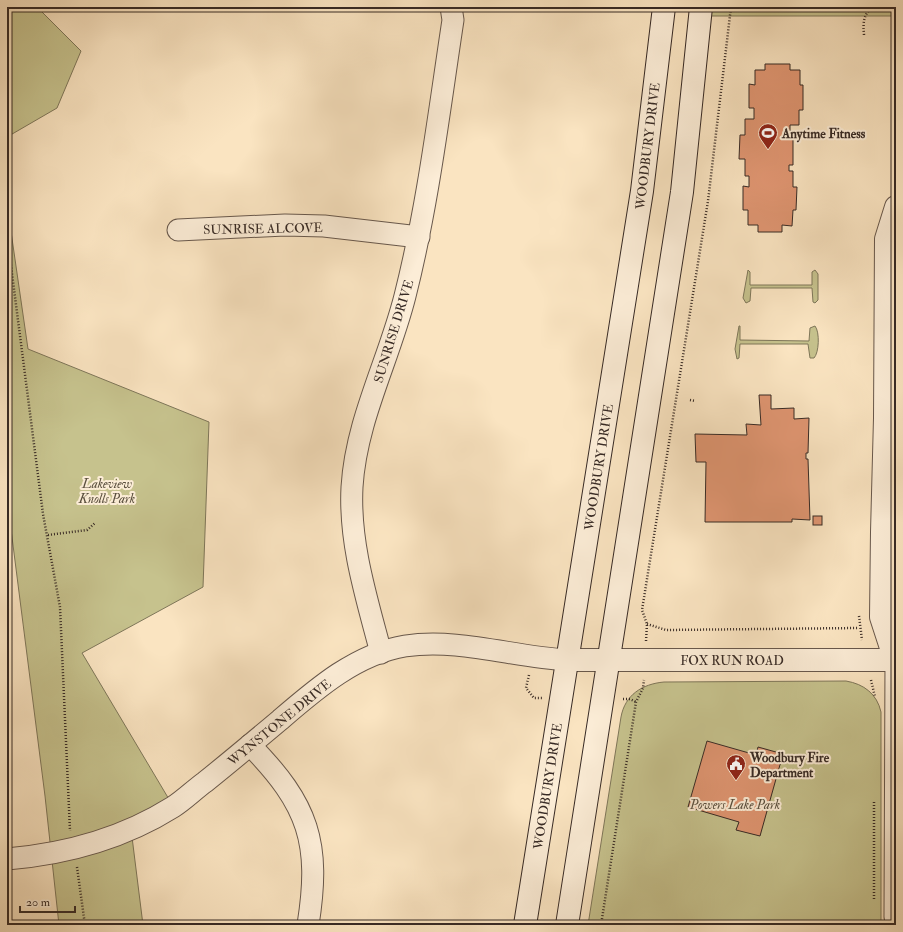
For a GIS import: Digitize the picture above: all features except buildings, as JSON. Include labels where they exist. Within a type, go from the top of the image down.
[{"type":"main road","name":"WOODBURY DRIVE","points":[[525,925],[642,191],[664,7]]},
{"type":"main road","points":[[567,925],[682,192],[701,7]]},
{"type":"main road","points":[[896,206],[886,239],[885,418],[882,548],[882,617],[896,658]]},
{"type":"main road","name":"FOX RUN ROAD","points":[[567,660],[896,658]]},
{"type":"street","name":"SUNRISE DRIVE","points":[[382,653],[359,566],[353,525],[352,487],[357,447],[404,298],[419,237],[453,20],[451,7]]},
{"type":"street","name":"SUNRISE ALCOVE","points":[[178,230],[285,225],[324,226],[419,237]]},
{"type":"street","name":"WYNSTONE DRIVE","points":[[7,859],[32,857],[73,849],[107,840],[139,826],[174,806],[250,746],[315,690],[347,668],[382,653],[404,646],[438,644],[465,646],[546,659],[567,660]]},
{"type":"street","points":[[896,658],[896,917]]},
{"type":"street","points":[[250,746],[269,764],[288,789],[301,811],[310,839],[314,869],[313,896],[308,925]]},
{"type":"path","points":[[731,7],[708,201],[642,610],[647,624],[666,630],[859,628]]},
{"type":"path","points":[[864,35],[863,22],[868,11],[873,7]]},
{"type":"path","points":[[7,235],[43,514],[48,535],[62,626],[70,832]]},
{"type":"path","points":[[690,400],[695,401]]},
{"type":"path","points":[[48,535],[87,530],[95,523]]},
{"type":"path","points":[[601,925],[636,702],[643,688]]},
{"type":"path","points":[[77,864],[85,925]]},
{"type":"green space","points":[[7,7],[37,7],[81,51],[57,108],[7,137]]},
{"type":"green space","points":[[701,7],[896,7],[896,16],[700,16]]},
{"type":"green space","name":"Lakeview Knolls Park","points":[[7,204],[28,349],[209,422],[203,587],[82,653],[173,806],[131,829],[143,925],[59,925],[45,796],[7,498]]},
{"type":"green space","points":[[748,270],[750,272],[750,285],[812,285],[812,272],[815,270],[818,274],[818,300],[815,303],[813,302],[812,288],[751,288],[750,301],[746,303],[743,298]]},
{"type":"green space","points":[[739,326],[740,340],[809,341],[810,328],[815,326],[818,333],[818,347],[816,355],[814,358],[810,358],[808,344],[740,344],[739,358],[737,359],[735,349]]},
{"type":"green space","name":"Powers Lake Park","points":[[664,682],[853,682],[869,691],[876,700],[881,712],[881,925],[588,925],[621,717],[626,703],[636,692],[649,685]]},
{"type":"place","name":"Anytime Fitness","points":[[768,150]]},
{"type":"place","name":"Woodbury Fire Department","points":[[736,781]]}]
